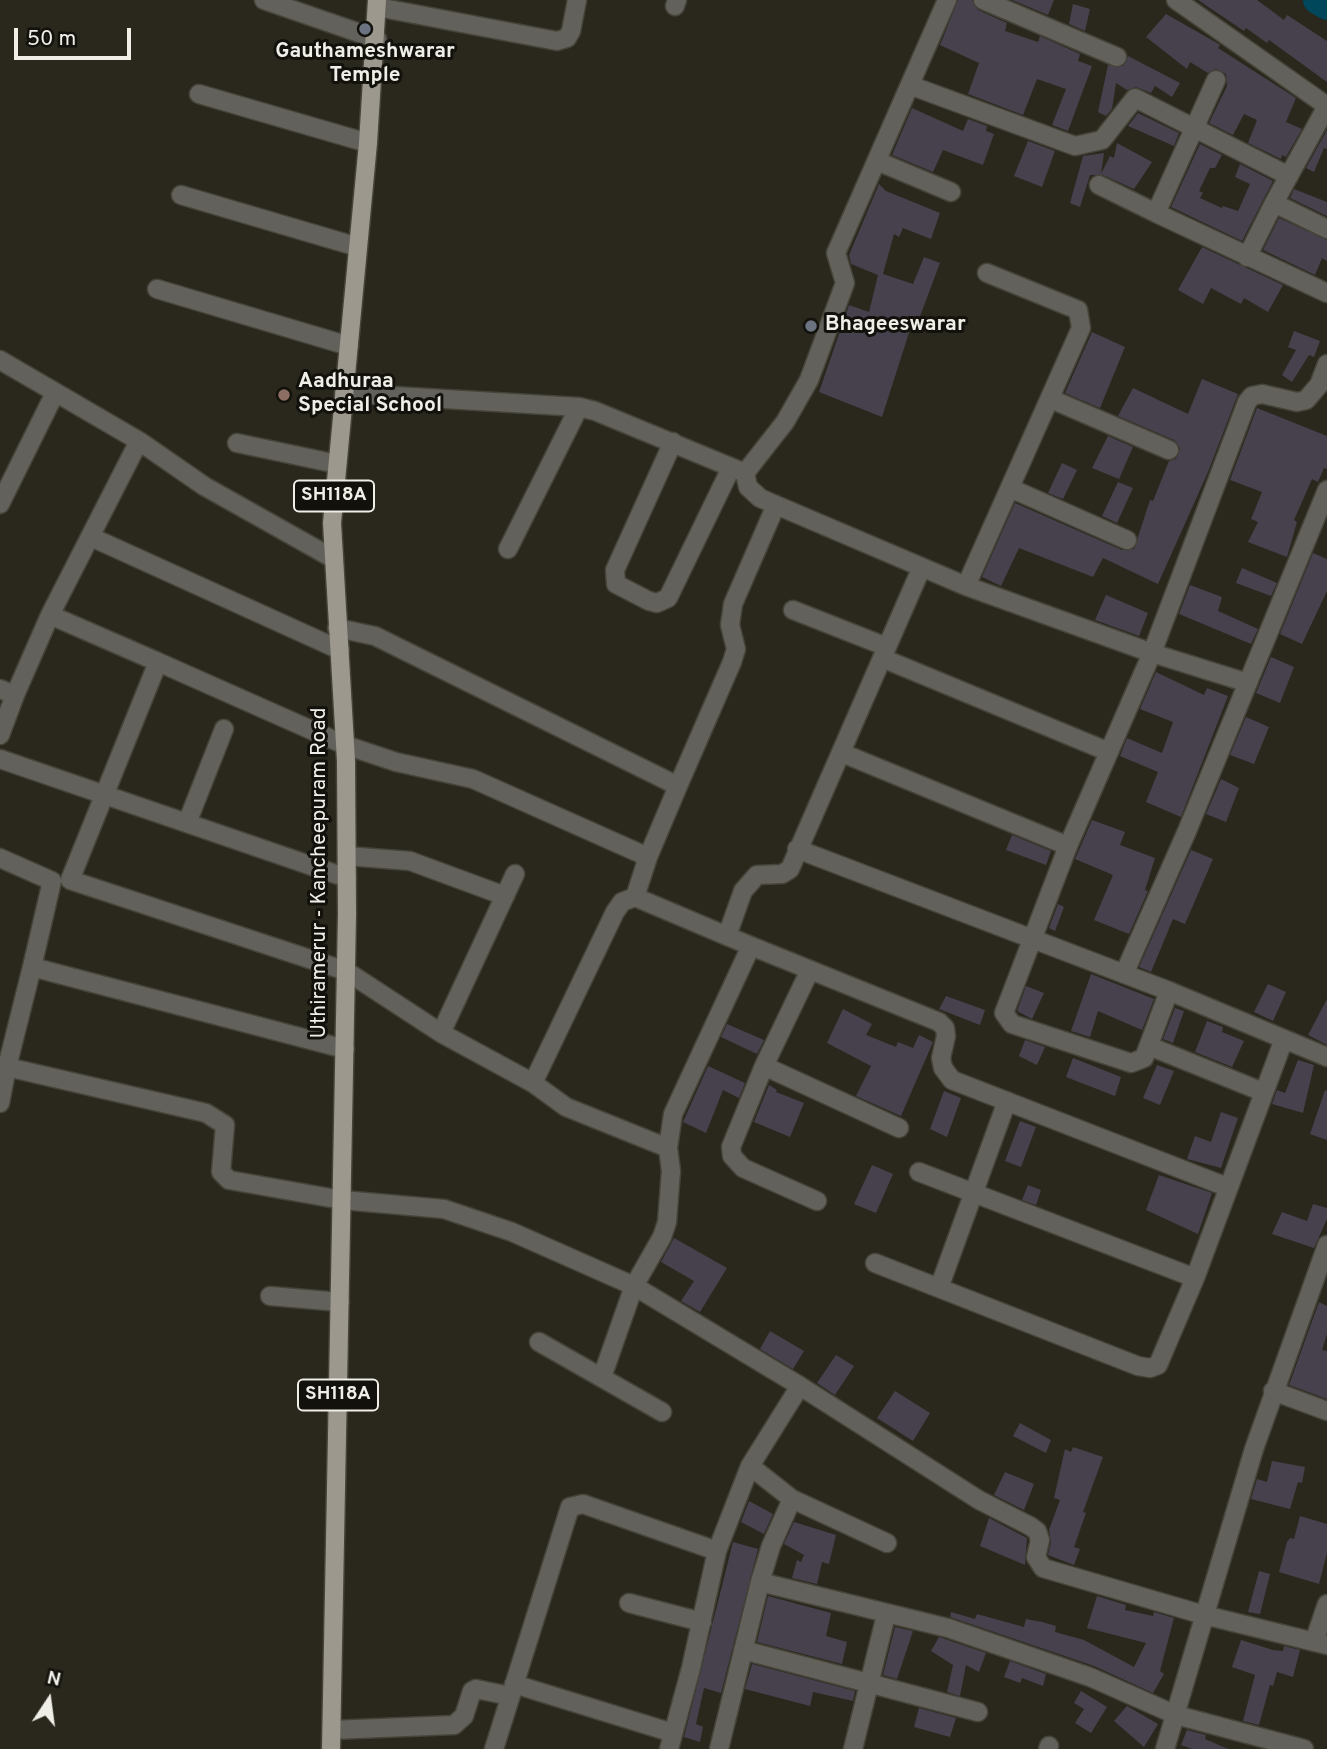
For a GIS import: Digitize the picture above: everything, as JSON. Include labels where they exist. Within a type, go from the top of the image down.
[{"type":"main road","name":"Uthiramerur - Kancheepuram Road","points":[[331,1749],[347,878],[345,745],[332,523],[377,39],[377,3]]},
{"type":"street","points":[[264,0],[377,39]]},
{"type":"street","points":[[377,3],[557,41],[567,38],[571,31],[577,0]]},
{"type":"street","points":[[673,442],[615,570],[617,584],[657,603],[668,598],[738,471],[785,422],[809,380],[845,283],[836,253],[912,86],[947,0]]},
{"type":"street","points":[[983,0],[1116,57]]},
{"type":"street","points":[[1176,0],[1327,106],[1247,257]]},
{"type":"street","points":[[1156,213],[1216,80]]},
{"type":"street","points":[[912,86],[1075,146],[1102,140],[1135,98],[1289,176]]},
{"type":"street","points":[[199,94],[368,143]]},
{"type":"street","points":[[877,161],[951,192]]},
{"type":"street","points":[[1099,185],[1327,293]]},
{"type":"street","points":[[181,195],[358,247]]},
{"type":"street","points":[[1274,204],[1327,229]]},
{"type":"street","points":[[966,586],[1081,328],[1078,310],[987,273]]},
{"type":"street","points":[[157,289],[349,346]]},
{"type":"street","points":[[0,359],[139,441],[204,486],[334,559]]},
{"type":"street","points":[[1168,992],[1144,1058],[1131,1063],[1012,1024],[1004,1013],[1034,941],[1068,846],[1152,653],[1247,402],[1252,396],[1262,394],[1297,402],[1306,400],[1323,386],[1327,364]]},
{"type":"street","points":[[0,504],[55,393]]},
{"type":"street","points":[[344,393],[579,407],[673,442],[738,471],[748,487],[760,498],[921,569],[1152,653],[1248,683]]},
{"type":"street","points":[[1051,399],[1169,450]]},
{"type":"street","points":[[508,549],[579,407]]},
{"type":"street","points":[[0,735],[8,692],[139,441]]},
{"type":"street","points":[[237,443],[337,464]]},
{"type":"street","points":[[1010,488],[1127,540]]},
{"type":"street","points":[[1124,974],[1187,831],[1327,490]]},
{"type":"street","points":[[635,897],[648,857],[732,662],[736,649],[730,625],[733,604],[776,505]]},
{"type":"street","points":[[91,537],[340,650]]},
{"type":"street","points":[[727,936],[749,881],[757,875],[782,874],[790,869],[921,569]]},
{"type":"street","points":[[793,610],[1109,752]]},
{"type":"street","points":[[50,615],[345,745],[396,762],[473,779],[648,857]]},
{"type":"street","points":[[337,628],[375,636],[678,786]]},
{"type":"street","points":[[0,1103],[4,1066],[45,914],[102,795],[158,662]]},
{"type":"street","points":[[187,823],[225,729]]},
{"type":"street","points":[[842,753],[1068,846]]},
{"type":"street","points":[[0,759],[347,878]]},
{"type":"street","points":[[797,849],[1124,974],[1327,1057]]},
{"type":"street","points":[[347,856],[410,861],[505,896]]},
{"type":"street","points":[[0,858],[61,881],[346,971],[441,1033],[533,1083],[566,1107],[668,1149]]},
{"type":"street","points":[[441,1033],[515,874]]},
{"type":"street","points":[[533,1083],[615,912],[622,902],[635,897],[939,1022],[945,1028],[941,1058],[946,1074],[952,1080],[1227,1187]]},
{"type":"street","points":[[601,1377],[634,1286],[662,1237],[671,1171],[668,1149],[673,1114],[751,946]]},
{"type":"street","points":[[32,967],[345,1045]]},
{"type":"street","points":[[810,970],[733,1136],[732,1156],[743,1168],[817,1201]]},
{"type":"street","points":[[875,1263],[1150,1368],[1163,1358],[1284,1039]]},
{"type":"street","points":[[1149,1046],[1263,1092]]},
{"type":"street","points":[[4,1066],[206,1113],[226,1125],[221,1172],[229,1180],[342,1200],[444,1209],[512,1232],[634,1286],[800,1386],[979,1500],[1030,1526],[1037,1531],[1040,1540],[1036,1557],[1043,1569],[1204,1615],[1321,1643],[1327,1604]]},
{"type":"street","points":[[764,1066],[899,1128]]},
{"type":"street","points":[[939,1288],[1007,1101]]},
{"type":"street","points":[[919,1172],[1195,1278]]},
{"type":"street","points":[[1165,1749],[1260,1430],[1273,1391],[1319,1291],[1327,1245]]},
{"type":"street","points":[[270,1296],[340,1303]]},
{"type":"street","points":[[539,1342],[662,1412]]},
{"type":"street","points":[[332,1730],[454,1725],[464,1716],[472,1691],[512,1690],[671,1741],[702,1622],[717,1551],[750,1465],[800,1386]]},
{"type":"street","points":[[1273,1391],[1327,1411]]},
{"type":"street","points":[[750,1465],[792,1499],[887,1543]]},
{"type":"street","points":[[719,1749],[760,1582],[771,1546],[792,1499]]},
{"type":"street","points":[[494,1749],[570,1507],[583,1504],[717,1551]]},
{"type":"street","points":[[760,1582],[886,1615],[948,1628],[1090,1677],[1176,1715],[1304,1749]]},
{"type":"street","points":[[629,1602],[702,1622]]},
{"type":"street","points":[[872,1749],[854,1747],[886,1615]]},
{"type":"street","points":[[743,1650],[978,1712]]},
{"type":"building","points":[[958,0],[972,0],[978,10],[1007,23],[1005,31],[1038,42],[1040,36],[1080,54],[1078,61],[1092,66],[1068,131],[1052,125],[1066,89],[1037,79],[1023,115],[968,94],[979,63],[940,45]]},
{"type":"building","points":[[1012,0],[1054,0],[1048,15]]},
{"type":"building","points":[[1198,0],[1257,0],[1284,20],[1287,15],[1327,41],[1327,82],[1269,40],[1267,43],[1246,28],[1244,31]]},
{"type":"building","points":[[1073,4],[1090,9],[1085,31],[1069,24]]},
{"type":"building","points":[[1166,14],[1217,43],[1220,45],[1218,48],[1296,98],[1286,122],[1302,129],[1286,157],[1282,155],[1281,159],[1248,143],[1257,120],[1244,114],[1233,135],[1209,123],[1227,86],[1226,74],[1216,69],[1208,73],[1190,62],[1187,69],[1146,37]]},
{"type":"building","points":[[1128,56],[1180,83],[1172,97],[1155,86],[1151,93],[1136,87],[1127,90],[1116,83],[1112,109],[1106,116],[1098,112],[1108,65],[1123,66]]},
{"type":"building","points":[[912,108],[963,131],[968,119],[987,126],[986,131],[994,134],[983,165],[943,150],[933,172],[892,155]]},
{"type":"building","points":[[1138,113],[1179,133],[1174,146],[1128,126]]},
{"type":"building","points":[[1327,130],[1327,149],[1324,148],[1314,172],[1306,168]]},
{"type":"building","points":[[1028,141],[1055,151],[1042,187],[1014,176]]},
{"type":"building","points":[[1117,143],[1152,162],[1134,189],[1103,175],[1090,175],[1080,207],[1070,203],[1083,156],[1104,153],[1101,174],[1110,156],[1114,158]]},
{"type":"building","points":[[1200,144],[1222,155],[1215,168],[1210,168],[1199,191],[1203,193],[1200,198],[1222,208],[1223,206],[1238,211],[1250,184],[1235,177],[1240,164],[1273,181],[1242,241],[1171,207]]},
{"type":"building","points":[[879,184],[886,191],[940,213],[931,239],[903,228],[899,237],[894,234],[883,274],[913,284],[924,257],[940,263],[919,319],[914,317],[882,417],[819,392],[849,305],[869,312],[878,275],[851,264],[849,255]]},
{"type":"building","points":[[1294,189],[1327,202],[1327,216],[1290,198]]},
{"type":"building","points":[[1279,218],[1327,240],[1327,261],[1322,258],[1315,275],[1263,250]]},
{"type":"building","points":[[1202,247],[1283,285],[1268,312],[1244,298],[1241,304],[1211,288],[1203,304],[1178,290]]},
{"type":"building","points":[[1294,331],[1320,341],[1314,357],[1309,355],[1292,382],[1282,375],[1296,350],[1288,347]]},
{"type":"building","points":[[1092,332],[1125,347],[1100,408],[1065,393]]},
{"type":"building","points":[[1202,379],[1238,394],[1208,472],[1158,584],[1103,558],[1093,577],[1019,548],[1001,586],[982,577],[1015,503],[1122,550],[1134,549],[1150,500],[1153,501],[1169,461],[1176,459],[1180,448],[1174,440],[1118,416],[1133,388],[1188,414]]},
{"type":"building","points":[[1257,408],[1327,436],[1327,469],[1324,468],[1318,482],[1312,479],[1294,520],[1297,522],[1287,557],[1248,542],[1258,522],[1251,519],[1262,492],[1230,480]]},
{"type":"building","points":[[1108,436],[1133,447],[1119,479],[1092,468]]},
{"type":"building","points":[[1062,463],[1077,470],[1063,499],[1048,493]]},
{"type":"building","points":[[1118,482],[1133,488],[1117,523],[1102,516]]},
{"type":"building","points":[[1313,553],[1327,559],[1327,591],[1302,644],[1280,634]]},
{"type":"building","points":[[1242,568],[1277,583],[1271,596],[1236,583]]},
{"type":"building","points":[[1190,585],[1222,597],[1218,611],[1258,629],[1251,644],[1179,614]]},
{"type":"building","points":[[1106,595],[1148,613],[1139,636],[1095,620]]},
{"type":"building","points":[[1271,657],[1294,667],[1280,703],[1256,693]]},
{"type":"building","points":[[1156,672],[1204,695],[1207,688],[1228,696],[1181,817],[1146,802],[1158,772],[1120,756],[1127,738],[1162,753],[1173,722],[1140,709]]},
{"type":"building","points":[[1246,717],[1269,727],[1254,764],[1230,755]]},
{"type":"building","points":[[1221,779],[1239,788],[1226,822],[1206,814]]},
{"type":"building","points":[[1092,820],[1125,832],[1120,845],[1155,858],[1145,890],[1148,891],[1129,934],[1094,920],[1113,875],[1075,859]]},
{"type":"building","points":[[1012,835],[1051,851],[1046,865],[1006,850]]},
{"type":"building","points":[[1191,850],[1213,859],[1185,924],[1173,919],[1151,972],[1139,967]]},
{"type":"building","points":[[1058,904],[1064,907],[1055,931],[1049,928]]},
{"type":"building","points":[[1091,974],[1154,999],[1142,1030],[1098,1011],[1090,1037],[1071,1031]]},
{"type":"building","points":[[1268,984],[1286,992],[1273,1021],[1254,1012]]},
{"type":"building","points":[[1026,986],[1044,993],[1032,1019],[1017,1011]]},
{"type":"building","points":[[946,996],[985,1010],[980,1025],[939,1009]]},
{"type":"building","points":[[1327,999],[1327,1045],[1308,1035]]},
{"type":"building","points":[[1175,1008],[1184,1011],[1173,1043],[1163,1039]]},
{"type":"building","points":[[843,1009],[872,1024],[866,1035],[896,1047],[898,1042],[913,1048],[919,1035],[933,1042],[901,1116],[856,1096],[871,1066],[827,1043]]},
{"type":"building","points":[[1207,1021],[1223,1027],[1222,1032],[1244,1041],[1232,1067],[1195,1052]]},
{"type":"building","points":[[727,1024],[764,1040],[757,1054],[721,1037]]},
{"type":"building","points":[[1025,1040],[1045,1047],[1037,1065],[1019,1056]]},
{"type":"building","points":[[1073,1058],[1121,1077],[1115,1096],[1066,1077]]},
{"type":"building","points":[[1298,1060],[1314,1065],[1303,1113],[1272,1104],[1277,1090],[1285,1093]]},
{"type":"building","points":[[1157,1065],[1174,1071],[1160,1105],[1143,1098]]},
{"type":"building","points":[[708,1066],[745,1083],[739,1098],[723,1090],[706,1133],[683,1122]]},
{"type":"building","points":[[769,1085],[777,1090],[776,1092],[804,1103],[790,1137],[754,1122]]},
{"type":"building","points":[[1325,1090],[1327,1091],[1327,1140],[1310,1134]]},
{"type":"building","points":[[944,1091],[961,1098],[947,1137],[930,1129]]},
{"type":"building","points":[[1221,1112],[1238,1118],[1221,1168],[1187,1159],[1195,1136],[1211,1142]]},
{"type":"building","points":[[1020,1121],[1036,1127],[1021,1167],[1005,1161]]},
{"type":"building","points":[[872,1165],[893,1174],[876,1213],[854,1204]]},
{"type":"building","points":[[1159,1175],[1212,1193],[1198,1234],[1146,1210]]},
{"type":"building","points":[[1028,1185],[1041,1190],[1036,1205],[1022,1200]]},
{"type":"building","points":[[1313,1204],[1327,1208],[1327,1219],[1314,1248],[1272,1234],[1282,1212],[1307,1221]]},
{"type":"building","points":[[674,1238],[727,1268],[700,1312],[681,1301],[694,1281],[661,1262]]},
{"type":"building","points":[[1319,1302],[1327,1306],[1327,1334],[1322,1350],[1327,1351],[1327,1399],[1289,1385]]},
{"type":"building","points":[[770,1331],[804,1351],[793,1369],[760,1349]]},
{"type":"building","points":[[836,1355],[854,1366],[835,1395],[817,1383]]},
{"type":"building","points":[[895,1391],[930,1413],[913,1441],[877,1418]]},
{"type":"building","points":[[1020,1423],[1051,1440],[1046,1453],[1013,1436]]},
{"type":"building","points":[[1073,1447],[1103,1457],[1083,1512],[1086,1513],[1074,1547],[1080,1549],[1074,1565],[1048,1555],[1051,1542],[1049,1530],[1060,1500],[1054,1498],[1065,1449],[1071,1452]]},
{"type":"building","points":[[1272,1461],[1305,1467],[1302,1483],[1298,1482],[1290,1509],[1251,1499],[1257,1479],[1267,1482]]},
{"type":"building","points":[[1005,1472],[1034,1484],[1024,1510],[994,1495]]},
{"type":"building","points":[[749,1501],[773,1514],[764,1534],[741,1522]]},
{"type":"building","points":[[1300,1516],[1327,1524],[1327,1553],[1319,1584],[1279,1572],[1287,1542],[1290,1538],[1294,1539]]},
{"type":"building","points":[[989,1518],[1027,1538],[1025,1565],[980,1546]]},
{"type":"building","points":[[794,1522],[836,1535],[829,1564],[822,1562],[817,1584],[792,1578],[797,1560],[801,1562],[804,1555],[784,1544]]},
{"type":"building","points":[[733,1542],[758,1549],[721,1693],[704,1688],[696,1724],[703,1727],[700,1742],[684,1737]]},
{"type":"building","points":[[1259,1571],[1270,1574],[1260,1614],[1248,1612]]},
{"type":"building","points":[[768,1596],[831,1613],[826,1636],[847,1642],[842,1664],[757,1642]]},
{"type":"building","points":[[1097,1596],[1126,1605],[1125,1610],[1153,1616],[1154,1612],[1174,1618],[1160,1671],[1164,1674],[1153,1693],[1094,1666],[950,1617],[951,1612],[975,1619],[977,1614],[1024,1627],[1026,1619],[1042,1622],[1056,1626],[1055,1632],[1084,1640],[1134,1667],[1146,1643],[1087,1628]]},
{"type":"building","points":[[895,1627],[913,1631],[897,1679],[883,1675]]},
{"type":"building","points":[[939,1637],[986,1653],[979,1672],[966,1665],[960,1696],[947,1692],[953,1665],[931,1651]]},
{"type":"building","points":[[1241,1640],[1273,1650],[1283,1651],[1284,1646],[1300,1650],[1293,1677],[1277,1672],[1273,1686],[1270,1685],[1259,1725],[1243,1721],[1255,1675],[1232,1667]]},
{"type":"building","points":[[1010,1661],[1046,1674],[1043,1686],[1022,1678],[1020,1683],[1004,1677]]},
{"type":"building","points":[[752,1664],[855,1691],[853,1701],[813,1692],[810,1706],[745,1689]]},
{"type":"building","points":[[1081,1691],[1107,1707],[1091,1733],[1075,1723],[1084,1709],[1074,1703]]},
{"type":"building","points":[[1127,1706],[1158,1724],[1144,1747],[1114,1721]]},
{"type":"building","points":[[919,1708],[956,1718],[950,1737],[914,1727]]},
{"type":"building","points":[[1187,1730],[1206,1735],[1205,1739],[1228,1749],[1192,1749],[1181,1745]]},
{"type":"waterway","points":[[1317,0],[1327,6]]},
{"type":"place","name":"Gauthameshwarar Temple","points":[[365,29]]},
{"type":"place","name":"Bhageeswarar","points":[[811,326]]},
{"type":"place","name":"Aadhuraa Special School","points":[[284,395]]}]
